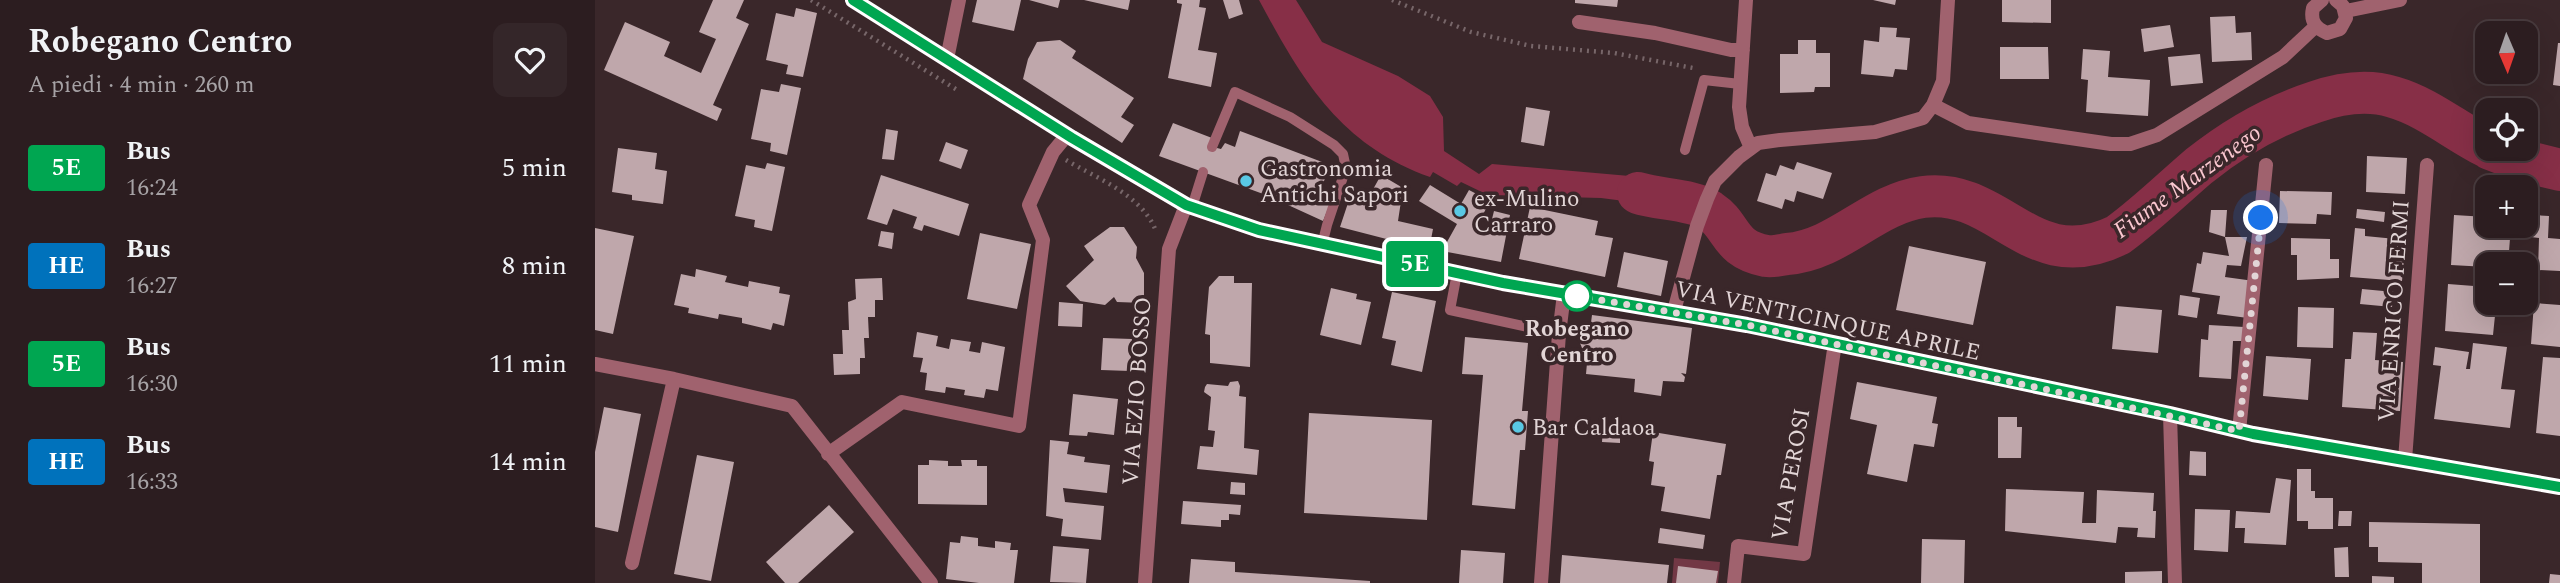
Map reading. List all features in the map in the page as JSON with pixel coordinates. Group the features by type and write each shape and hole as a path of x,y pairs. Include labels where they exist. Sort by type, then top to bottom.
{"main road":[{"name":"VIA VENTICINQUE APRILE","path":"853,0 1067,135 1189,206 1259,230 1564,295 1674,311 1835,343 2239,431 2560,487"}],"street":[{"path":"947,59 959,0"},
{"path":"1746,0 1739,84 1742,127 1751,148"},
{"path":"1674,311 1697,226 1715,181 1751,148 1780,140 1875,132 1923,118 1933,105 1943,81 1948,0"},
{"path":"2322,0 2313,8 2312,15 2316,26 2327,33 2340,29 2346,18 2341,5 2400,0"},
{"path":"1579,22 1743,50"},
{"path":"1933,105 1968,122 2111,144 2130,144 2157,135 2283,57 2316,26"},
{"path":"828,454 902,402 1019,426 1043,240 1029,205 1053,152 1067,135"},
{"path":"2239,431 2266,165"},
{"name":"VIA ENRICO FERMI","path":"2405,460 2427,165"},
{"name":"VIA EZIO BOSSO","path":"1145,583 1169,249 1189,206"},
{"path":"1541,583 1564,295"},
{"name":"VIA PEROSI","path":"1734,583 1738,546 1804,554 1835,343"},
{"path":"595,364 792,406 931,583"},
{"path":"632,563 674,379"},
{"path":"2170,414 2175,583"}],"lane":[{"path":"1685,150 1704,80 1739,84"},
{"path":"1212,147 1235,92 1290,117 1334,145 1343,154 1346,168 1322,245"},
{"path":"1189,206 1203,172"},
{"path":"1457,273 1450,310 1559,334"}],"path":[{"path":"811,0 962,93"},
{"path":"1392,0 1471,32 1531,46 1615,53 1701,70"},
{"path":"1053,152 1137,202 1151,217 1157,232"}],"shaded area":[{"path":"1259,0 1296,0 1322,42 1398,76 1430,96 1443,117 1444,151 1479,174 1492,164 1664,179 1694,186 1695,199 1688,219 1632,202 1601,198 1488,195 1461,182 1457,186 1433,172 1430,177 1399,163 1371,147 1327,106 1291,57"},
{"path":"1674,558 1720,562 1718,583 1672,583"}],"building":[{"path":"713,0 744,0 736,18 749,24 713,105 722,109 717,121 604,70 625,22 670,42 664,56 701,73 716,39 699,32"},
{"path":"977,0 1021,0 1014,31 972,22"},
{"path":"1029,0 1060,0 1058,8"},
{"path":"1084,0 1130,0 1128,10"},
{"path":"1177,0 1200,0 1199,7 1206,8 1198,50 1217,53 1211,87 1168,78 1182,4 1177,3"},
{"path":"1223,0 1239,0 1243,14 1229,19"},
{"path":"1575,0 1618,0 1617,7 1575,3"},
{"path":"1873,0 1896,0 1895,5"},
{"path":"2002,0 2051,0 2051,23 2002,22"},
{"path":"796,8 817,13 803,77 786,74 788,65 766,60 776,13 794,17"},
{"path":"2235,16 2236,33 2251,32 2252,60 2212,62 2210,17"},
{"path":"2170,25 2174,47 2144,52 2141,29"},
{"path":"1880,27 1897,28 1896,37 1910,38 1907,70 1895,69 1893,77 1861,74 1864,40 1879,42"},
{"path":"1060,40 1076,51 1072,58 1134,98 1121,117 1134,125 1122,143 1023,79 1028,59 1037,42"},
{"path":"1798,40 1816,40 1816,53 1830,53 1830,87 1815,87 1814,92 1780,93 1780,54 1798,54"},
{"path":"2560,43 2560,86 2553,85"},
{"path":"2000,47 2048,47 2049,79 2000,79"},
{"path":"2083,49 2110,51 2108,77 2150,80 2148,116 2086,112 2088,80 2081,79"},
{"path":"2200,54 2203,83 2171,86 2168,57"},
{"path":"781,84 801,88 787,155 770,151 771,143 751,139 761,89 779,92"},
{"path":"1526,107 1550,111 1544,146 1521,142"},
{"path":"1173,123 1212,138 1209,146 1221,149 1225,143 1235,147 1240,131 1330,165 1321,189 1334,194 1323,221 1266,195 1159,156"},
{"path":"886,129 898,131 894,160 882,159"},
{"path":"946,142 968,150 961,169 939,161"},
{"path":"618,148 657,153 655,169 667,171 663,204 632,200 632,195 612,192"},
{"path":"2367,156 2407,158 2405,194 2366,192"},
{"path":"1797,162 1832,173 1823,199 1797,191 1794,202 1785,199 1782,209 1757,201 1766,173 1776,176 1780,165 1794,170"},
{"path":"767,163 785,167 772,231 754,227 755,220 735,216 746,165 765,169"},
{"path":"881,175 969,204 959,236 924,225 922,231 913,228 917,217 893,209 887,225 867,219"},
{"path":"1381,175 1403,188 1398,221 1433,229 1429,250 1340,227 1353,188 1371,193"},
{"path":"1430,185 1461,204 1469,190 1490,201 1476,228 1489,231 1494,211 1510,215 1501,262 1442,251 1457,224 1419,201"},
{"path":"2280,191 2332,192 2331,215 2317,214 2316,224 2279,223"},
{"path":"1530,207 1598,221 1595,235 1613,238 1605,277 1519,259"},
{"path":"2357,209 2385,212 2384,222 2356,218"},
{"path":"2211,210 2227,210 2225,237 2209,232"},
{"path":"2454,215 2475,216 2475,238 2510,238 2509,252 2475,252 2475,266 2451,265"},
{"path":"2538,215 2549,216 2548,238 2560,239 2560,271 2538,270"},
{"path":"1110,227 1124,227 1137,247 1136,258 1144,273 1144,303 1117,302 1114,297 1105,305 1080,301 1066,286 1094,260 1084,246"},
{"path":"595,228 634,236 613,334 595,330"},
{"path":"2355,228 2365,229 2365,236 2406,240 2402,281 2350,277"},
{"path":"881,231 894,233 892,249 878,246"},
{"path":"980,233 1031,244 1017,309 967,299"},
{"path":"2225,237 2247,237 2241,266 2227,265 2225,277 2254,281 2248,318 2217,314 2220,296 2192,292 2197,263 2201,264 2203,252 2229,256"},
{"path":"2291,238 2330,239 2330,259 2339,259 2339,278 2297,280 2297,255 2291,255"},
{"path":"1909,246 1986,262 1973,325 1896,310"},
{"path":"1624,252 1668,261 1661,296 1617,287"},
{"path":"696,269 727,276 725,282 748,287 749,281 780,287 779,293 790,295 784,326 773,323 771,330 742,323 742,318 719,314 718,319 688,313 689,308 674,305 681,274 695,277"},
{"path":"1219,276 1234,276 1234,283 1252,283 1250,367 1210,363 1210,335 1205,334 1209,287"},
{"path":"882,278 883,300 875,300 875,317 868,317 869,338 864,338 865,358 860,358 860,374 834,375 833,354 843,354 842,330 849,330 848,302 856,299 855,279"},
{"path":"2448,284 2475,286 2475,315 2495,315 2493,335 2445,331"},
{"path":"1331,288 1357,294 1356,299 1371,302 1361,345 1320,335"},
{"path":"2362,289 2394,292 2392,307 2360,304"},
{"path":"1392,292 1436,301 1422,372 1391,365 1396,341 1382,338"},
{"path":"2180,295 2200,298 2197,318 2178,315"},
{"path":"1059,302 1083,304 1082,327 1058,326"},
{"path":"2538,303 2560,305 2560,347 2531,344 2533,315 2538,315"},
{"path":"2116,306 2162,310 2158,353 2112,349"},
{"path":"2298,307 2334,308 2333,348 2297,347"},
{"path":"1592,315 1692,328 1686,374 1681,373 1685,377 1684,382 1663,381 1661,396 1634,392 1635,379 1586,374 1588,352 1580,343 1581,337 1590,330"},
{"path":"2209,325 2244,327 2243,341 2233,341 2231,379 2199,377 2201,339 2208,340"},
{"path":"917,332 938,336 936,346 949,349 951,339 971,342 969,351 980,353 982,342 1005,347 998,391 986,389 984,398 964,395 965,390 946,387 945,393 925,390 927,373 920,372 923,358 913,357"},
{"path":"2353,332 2377,333 2375,360 2403,362 2400,411 2342,407 2345,359 2351,359"},
{"path":"1465,337 1528,343 1522,411 1528,411 1525,450 1520,450 1515,509 1472,505 1483,375 1462,374"},
{"path":"1103,338 1132,339 1130,371 1101,370"},
{"path":"2473,343 2507,347 2501,389 2515,390 2510,428 2434,419 2441,366 2433,365 2435,347 2469,352 2466,369 2470,369"},
{"path":"2266,356 2311,359 2308,400 2263,396"},
{"path":"2543,357 2560,358 2560,436 2536,433"},
{"path":"1238,381 1239,396 1246,397 1244,448 1259,450 1257,475 1197,469 1200,446 1213,447 1215,431 1208,430 1211,397 1204,392 1205,387 1207,384 1228,386 1230,382"},
{"path":"1857,382 1937,397 1932,423 1938,424 1934,447 1914,444 1907,482 1867,474 1877,425 1850,419"},
{"path":"1073,394 1118,399 1114,435 1088,432 1087,436 1069,435"},
{"path":"604,407 641,414 618,532 595,527 595,452"},
{"path":"1309,413 1432,420 1427,520 1304,513"},
{"path":"1998,417 2017,417 2017,427 2022,427 2021,458 1998,458"},
{"path":"1603,426 1620,427 1620,443 1602,442"},
{"path":"1653,432 1726,444 1721,475 1717,475 1710,519 1661,511 1665,487 1651,485 1654,462 1649,461"},
{"path":"1050,440 1069,442 1067,454 1085,457 1084,462 1110,465 1107,493 1063,488 1065,502 1104,506 1101,540 1061,536 1063,519 1046,516"},
{"path":"2190,451 2206,452 2206,476 2189,475"},
{"path":"697,455 734,462 711,581 674,574"},
{"path":"929,460 948,461 948,466 962,466 961,460 977,460 977,466 987,466 987,505 918,504 918,465 929,465"},
{"path":"2297,469 2311,469 2311,491 2315,491 2315,498 2333,498 2333,529 2308,529 2308,521 2297,521"},
{"path":"2276,478 2291,480 2286,545 2244,543 2245,528 2235,528 2236,511 2270,513"},
{"path":"1231,482 1245,483 1245,495 1230,494"},
{"path":"2006,489 2084,492 2082,523 2096,523 2097,490 2154,493 2155,538 2137,537 2138,528 2118,527 2116,543 2005,531"},
{"path":"1183,501 1241,505 1240,515 1229,514 1229,520 1221,520 1221,527 1181,524"},
{"path":"829,505 854,532 798,583 785,583 766,562"},
{"path":"2195,509 2230,510 2228,552 2194,550"},
{"path":"2339,511 2352,511 2351,526 2338,526"},
{"path":"2369,522 2480,524 2480,583 2422,583 2422,563 2378,562 2378,547 2369,547"},
{"path":"1660,528 1705,535 1703,549 1658,543"},
{"path":"961,536 978,538 978,546 995,548 995,541 1011,543 1010,550 1018,550 1014,583 946,579 950,542 960,543"},
{"path":"1922,539 1965,540 1964,583 1921,583"},
{"path":"1053,546 1089,549 1086,583 1050,582"},
{"path":"2348,547 2349,577 2335,577 2334,548"},
{"path":"1461,550 1505,553 1503,583 1459,583"},
{"path":"1562,555 1669,565 1667,583 1560,583"},
{"path":"1191,559 1235,562 1235,572 1370,583 1189,583"},
{"path":"1678,566 1718,571 1716,583 1676,583"},
{"path":"2162,571 2162,583 2125,583 2125,572"},
{"path":"2550,574 2560,575 2560,583 2549,583"},
{"path":"2372,576 2394,577 2394,583 2372,583"}],"waterway":[{"name":"Fiume Marzenego","path":"1638,193 1703,207 1717,217 1744,248 1766,256 1806,251 1888,208 1923,197 1950,198 1974,205 2038,239 2061,246 2088,245 2118,235 2199,166 2240,137 2284,114 2335,96 2364,93 2406,101 2475,141"},
{"name":"Fiume Marzenego","path":"2524,161 2560,170"}],"bus line":[{"name":"5E","path":"853,0 1072,138 1186,205 1259,230 1564,295 1747,325 2253,434 2560,487"}],"place":[{"name":"Gastronomia Antichi Sapori","path":"1246,181"},
{"name":"ex-Mulino Carraro","path":"1460,211"},
{"name":"Robegano Centro","path":"1577,296"},
{"name":"Bar Caldaoa","path":"1518,427"}],"route":[{"path":"1577,296 1747,325 2239,431 2261,218"}]}
